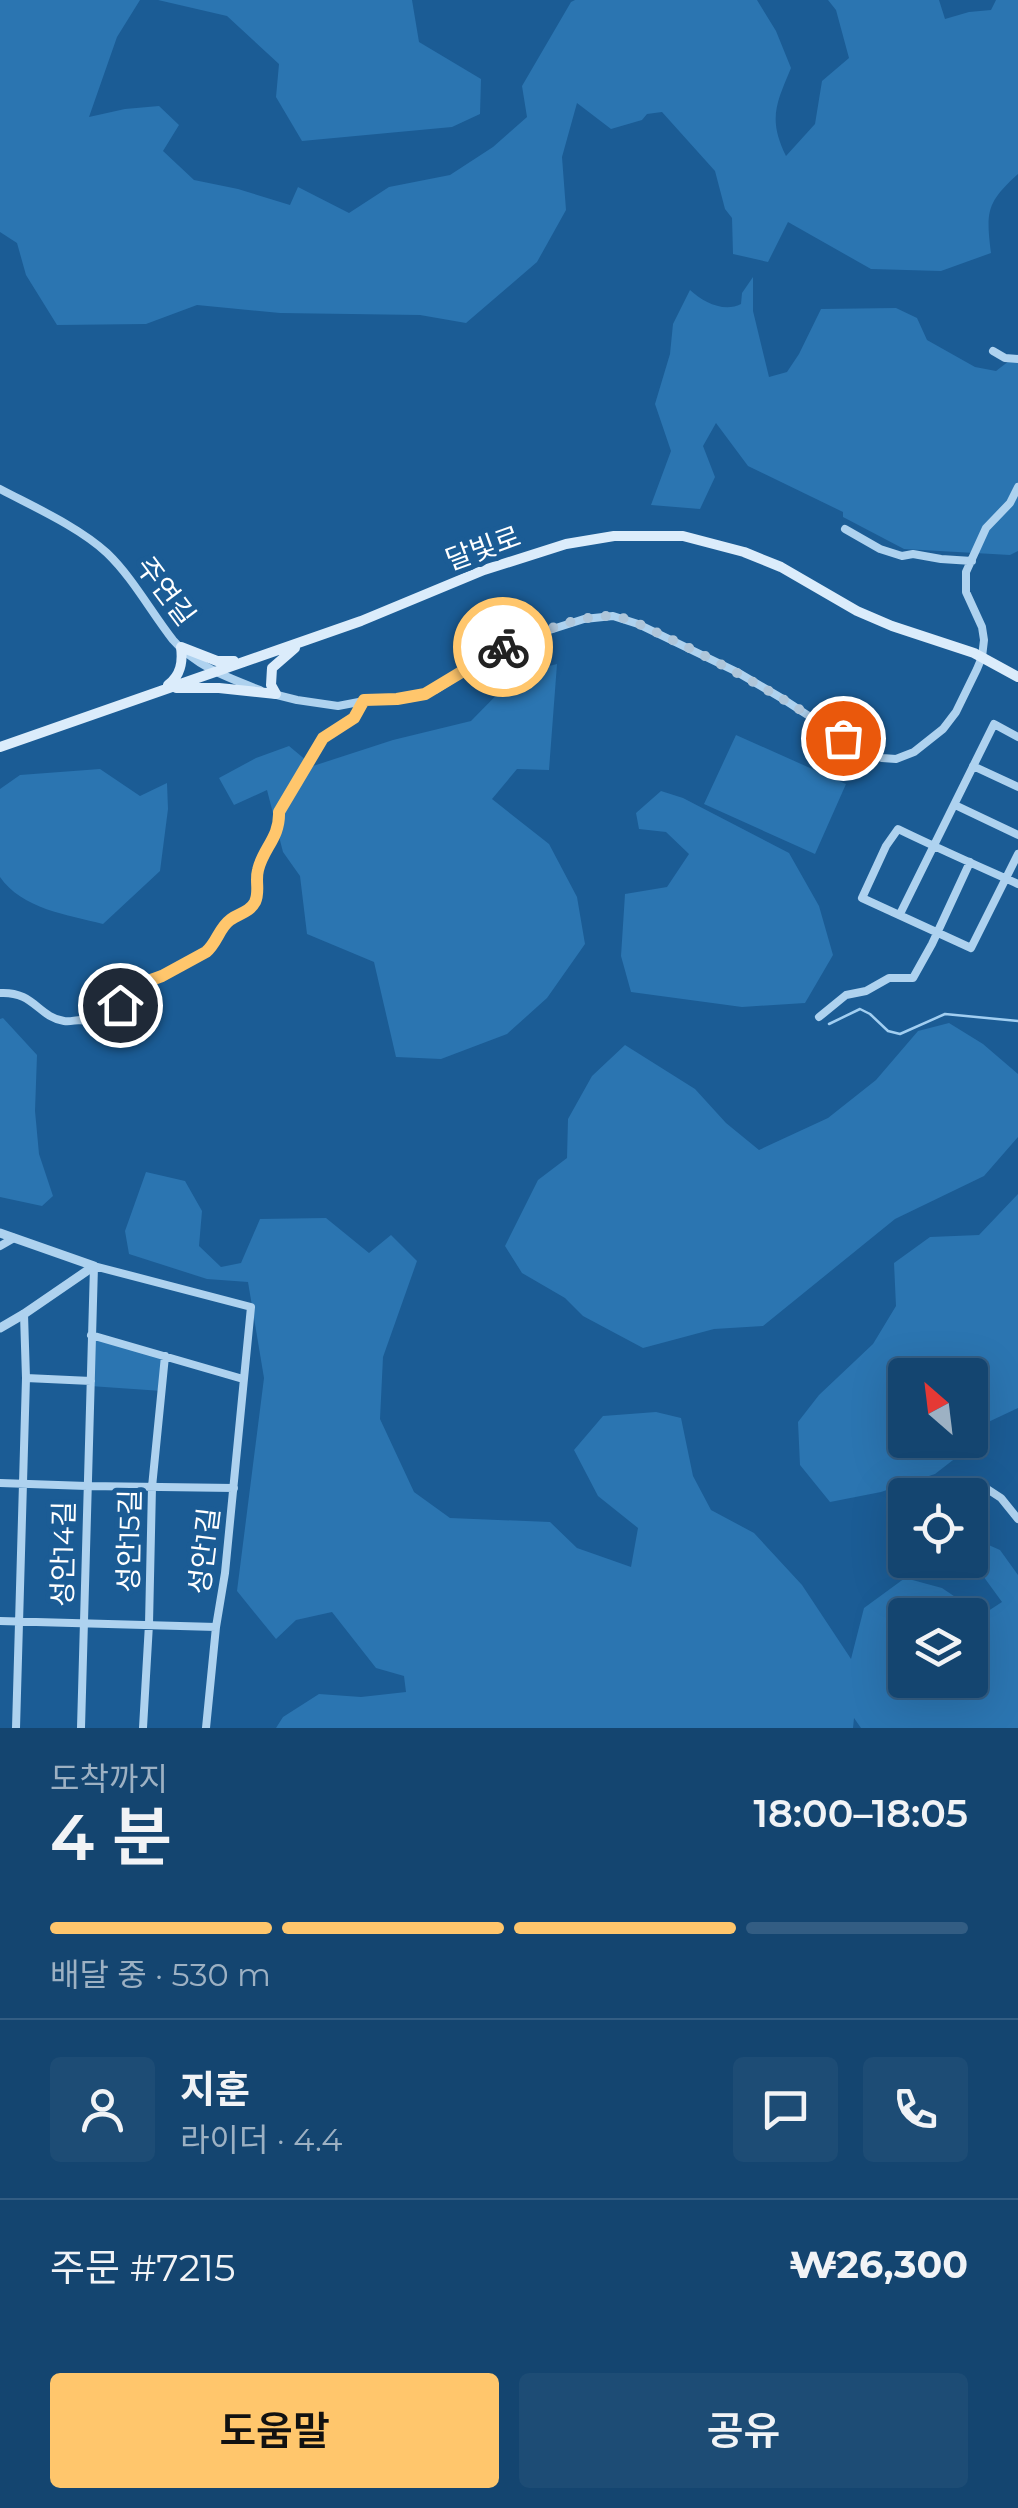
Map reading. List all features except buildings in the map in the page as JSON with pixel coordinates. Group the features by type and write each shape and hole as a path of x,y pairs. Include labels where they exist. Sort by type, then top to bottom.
{"main road":[{"name":"달빛로","path":"4,747 361,621 484,570 548,549 614,536 683,536 758,556 875,620 960,648 1018,677"},
{"path":"276,694 271,685 272,668 308,639"},
{"path":"164,689 175,680 183,661 181,647 216,661 244,660"},
{"path":"164,689 218,688 276,694"}],"street":[{"path":"993,352 1018,359"},
{"path":"0,993 28,998 62,1021 80,1020 112,1029 129,988 162,976 206,952 228,922 247,912 256,898 258,870 280,826 279,812 323,738 354,718 364,700 425,694 512,642 584,619 613,616 638,624 737,672 860,750 882,758 914,752 943,729 956,712 982,658 982,628 965,581 986,528 1010,503 1018,487"},
{"name":"주연길","path":"0,489 107,553 181,647 213,671 297,700 338,706 364,700"},
{"path":"845,529 880,549 902,556 972,560"},
{"path":"900,914 994,724 1018,736"},
{"path":"974,766 1018,787"},
{"path":"955,805 1018,835"},
{"path":"1018,854 1006,879 971,948 862,898 898,829 935,847 970,862 1006,879 1018,884"},
{"path":"819,1016 846,995 866,991 889,978 913,978 970,862"},
{"path":"0,1234 94,1266"},
{"path":"0,1246 14,1238"},
{"path":"0,1328 94,1266"},
{"name":"성안14길","path":"82,1728 94,1266"},
{"name":"성안1길","path":"94,1266 251,1307 226,1573 206,1728"},
{"path":"16,1728 24,1484 24,1314"},
{"path":"91,1335 243,1379"},
{"name":"성안15길","path":"143,1728 150,1624 152,1487 165,1356"},
{"path":"26,1378 90,1381"},
{"path":"0,1482 234,1488"},
{"path":"988,1490 1002,1498 1018,1519"},
{"path":"0,1621 216,1628"}],"shaded area":[{"path":"0,0 140,0 117,37 89,117 159,106 179,125 163,151 194,180 290,205 298,187 349,213 389,187 450,175 493,147 527,117 522,86 575,0 757,0 776,31 791,68 776,112 777,132 786,156 815,124 822,81 849,58 836,10 828,0 939,0 945,19 991,10 996,0 1018,0 1018,174 991,209 991,253 941,271 871,269 788,222 768,262 733,254 732,218 725,209 715,171 662,112 611,129 577,103 562,157 566,210 537,262 466,323 420,315 280,313 197,305 146,324 57,325 26,275 17,243 0,232"},
{"path":"158,0 412,0 419,42 481,79 480,114 452,127 302,141 276,97 279,64 227,16"},
{"path":"753,277 753,311 769,377 787,372 821,309 896,308 917,318 927,340 975,367 996,371 1018,354 1018,551 1010,555 904,549 843,517 843,512 748,466 716,423 703,446 715,477 700,509 651,505 671,451 655,404 670,354 673,324 690,290 714,305 734,306 741,304 742,293"},
{"path":"557,664 549,770 517,769 492,799 549,844 577,897 585,944 547,998 507,1034 441,1059 396,1057 374,962 307,934 300,876 283,852 267,790 234,805 219,778 289,746 313,766 393,740 471,721 517,674"},
{"path":"736,735 846,784 815,854 704,804"},
{"path":"100,769 140,796 167,783 168,809 160,871 103,924 33,904 0,877 0,789 20,775"},
{"path":"661,791 683,798 789,853 819,906 833,955 805,1003 742,1007 631,992 621,956 625,894 667,887 689,854 666,832 639,829 636,813"},
{"path":"3,1018 37,1055 35,1111 39,1154 53,1196 42,1206 0,1197"},
{"path":"949,1023 983,1044 1018,1074 1018,1137 984,1176 895,1219 763,1326 714,1329 643,1348 583,1316 565,1298 522,1273 505,1246 538,1180 567,1158 568,1119 592,1076 625,1045 695,1089 726,1123 759,1150 828,1118 876,1080 918,1031"},
{"path":"146,1172 185,1181 202,1211 199,1246 221,1267 241,1263 260,1219 326,1218 369,1253 391,1235 417,1261 383,1357 380,1419 414,1492 450,1518 550,1522 577,1548 631,1567 638,1528 598,1496 574,1450 603,1416 656,1412 681,1418 693,1476 711,1510 754,1533 802,1585 851,1659 864,1608 905,1578 942,1588 957,1598 888,1598 888,1698 988,1698 988,1611 1002,1602 985,1578 988,1578 988,1545 1000,1550 1018,1575 1018,1728 861,1728 854,1718 853,1728 276,1728 283,1717 319,1694 361,1697 406,1692 404,1676 376,1668 332,1612 296,1620 276,1639 237,1591 264,1378 248,1282 207,1279 129,1254 125,1231"},
{"path":"1018,1194 1018,1408 988,1422 988,1358 888,1358 888,1458 956,1458 935,1474 888,1478 888,1490 830,1502 800,1465 798,1422 819,1395 873,1344 896,1306 894,1263 930,1237 979,1235"},
{"path":"91,1335 165,1356 162,1391 90,1386"}],"waterway":[{"path":"829,1024 860,1009 888,1031 900,1034 945,1014 1018,1021"}],"way so far":[{"path":"503,647 584,619 613,616 737,672 843,738"}],"route":[{"path":"120,1005 129,988 162,976 206,952 228,922 247,912 256,898 258,870 280,826 279,812 323,738 347,725 364,700 425,694 503,647"}]}
